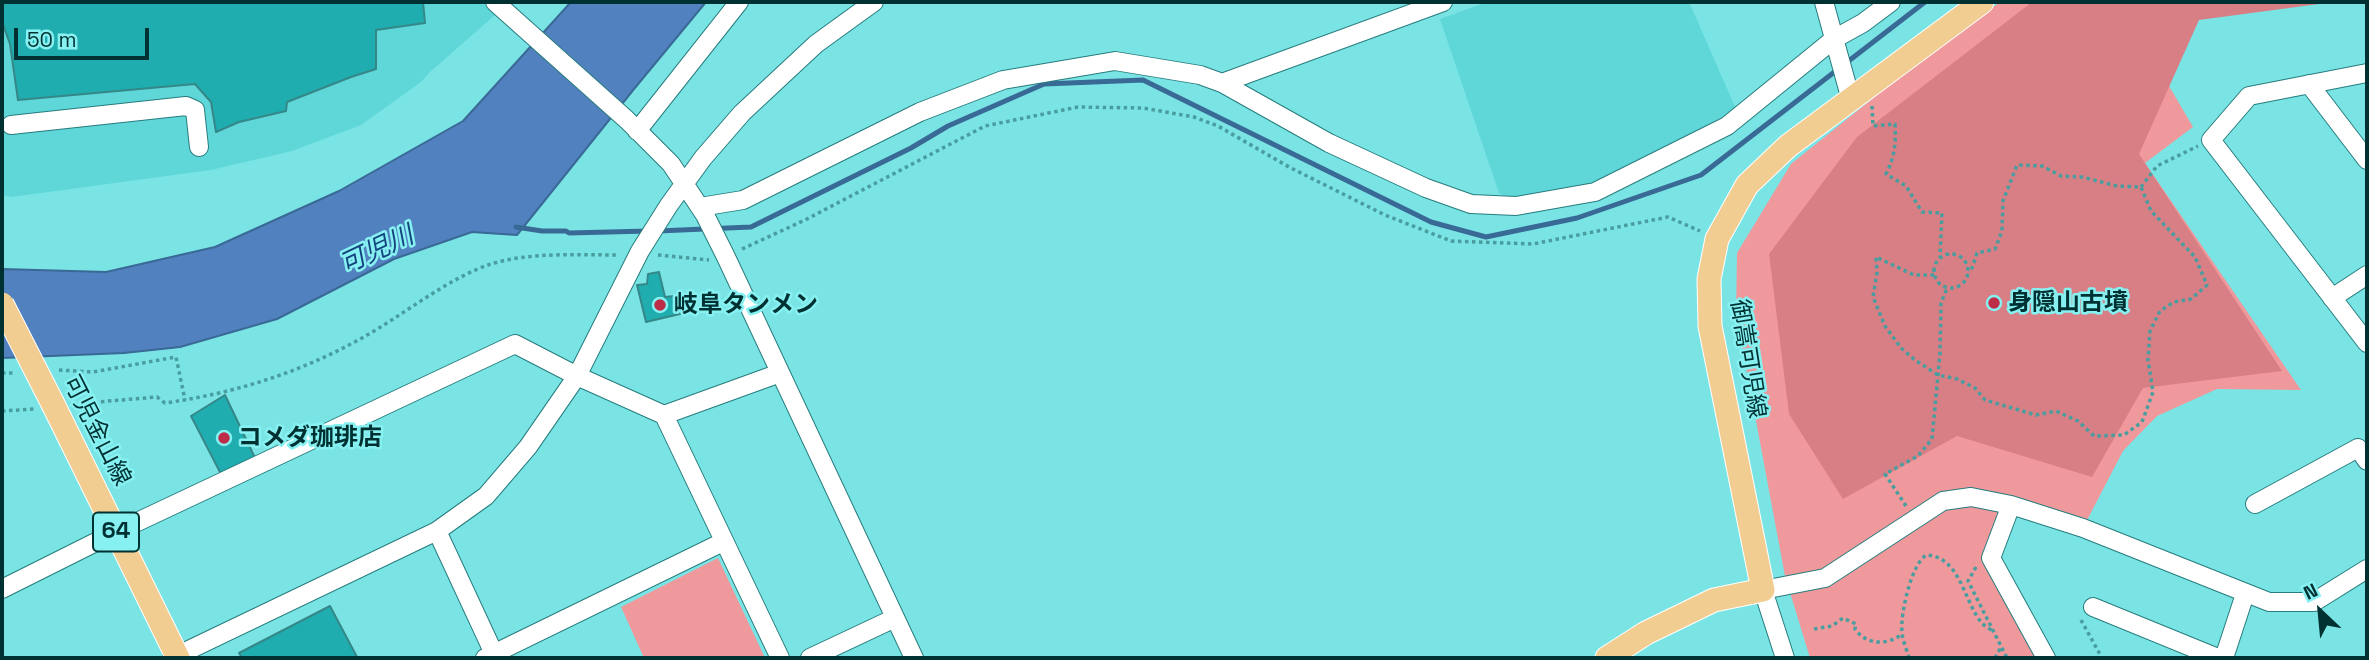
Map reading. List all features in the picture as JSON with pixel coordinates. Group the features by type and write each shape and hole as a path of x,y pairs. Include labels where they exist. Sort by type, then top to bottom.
{"main road":[{"name":"御嵩可児線","path":"1763,590 1710,326 1709,279 1717,239 1746,185 1787,146 1982,2"},
{"name":"可児金山線","path":"2,304 117,532 176,657"},
{"path":"1607,658 1646,633 1714,600 1763,590"}],"street":[{"path":"495,2 632,125 671,164 702,211 914,658"},
{"path":"632,125 739,2"},
{"path":"176,657 437,531 486,496 528,447 577,376 638,254 703,158 742,113 816,44 874,2"},
{"path":"1222,83 1443,2"},
{"path":"1824,2 1834,39 1859,94"},
{"path":"702,211 743,200 920,112 1003,80 1115,61 1200,75 1222,83 1329,143 1426,188 1471,204 1516,206 1595,192 1727,125 1834,39 1863,23 1891,2"},
{"path":"2367,73 2249,96 2211,140 2367,343"},
{"path":"2309,84 2367,160"},
{"path":"11,125 186,106 195,110 199,147"},
{"path":"2332,299 2367,275"},
{"path":"2,589 515,344 577,376 664,415 780,658"},
{"path":"664,415 779,373"},
{"path":"2255,504 2358,448 2367,461"},
{"path":"1785,658 1763,590 1825,578 1943,501 1971,497 2011,505 2083,528 2269,602 2314,602 2367,569"},
{"path":"2011,505 1991,558 2046,658"},
{"path":"437,531 492,657 723,542"},
{"path":"2224,658 2245,594"},
{"path":"2093,607 2218,658"},
{"path":"810,658 895,618"}],"path":[{"path":"1859,94 1872,97 1873,125 1895,124 1896,145 1886,174 1906,186 1923,212 1942,213 1940,257"},
{"path":"2,411 157,397 165,403 231,392 299,369 361,339 452,283 492,264 545,255 638,254 716,261 724,254 806,220 985,126 1077,107 1143,108 1194,117 1218,126 1289,167 1385,215 1451,241 1533,244 1668,217 1717,239"},
{"path":"2141,187 2157,166 2211,140"},
{"path":"1969,272 1963,259 1955,254 1944,254 1933,266 1939,283 1947,288 1958,288 1965,281 1978,253 1996,249 2002,231 2003,201 2017,165 2042,166 2061,176 2082,177 2117,186 2141,187"},
{"path":"1934,275 1914,275 1876,257 1877,272 1873,297 1885,326 1901,348 1915,360 1938,375 1957,379 1975,388 1985,400 2036,415 2056,411 2078,421 2094,436 2124,435 2142,422 2153,392 2148,360 2150,331 2160,312 2174,302 2191,299 2207,285 2195,257 2151,211 2141,187"},
{"path":"1908,508 1885,474 1918,456 1931,439 1938,375 1941,303 1947,288"},
{"path":"52,370 93,372 176,357 185,400"},
{"path":"2,373 25,372"},
{"path":"1909,658 1902,634 1902,613 1915,570 1922,557 1931,554 1943,560 1955,573 1981,622 1994,632"},
{"path":"1977,565 1968,581 2007,658"},
{"path":"2093,607 2077,613 2102,658"},
{"path":"1814,629 1832,626 1843,618 1856,624 1855,629 1861,638 1879,644 1896,639 1902,634"},
{"path":"1995,658 2001,646"}],"shaded area":[{"path":"2,2 496,2 503,8 421,82 361,125 292,151 211,170 11,197 2,195"},
{"path":"1487,2 1689,2 1736,109 1608,179 1545,197 1512,199 1499,193 1440,19"},
{"path":"2000,2 2120,2 2193,127 2145,163 2301,390 2217,389 2157,416 2123,451 2083,528 2011,505 1991,558 2046,658 1810,658 1785,576 1736,314 1737,253 1791,164 1897,79"},
{"path":"2032,2 2334,2 2199,20 2139,154 2282,371 2143,388 2092,477 1957,436 1843,499 1789,414 1769,254 1857,137"},
{"path":"718,558 765,658 644,658 621,607"}],"water":[{"name":"可児川","path":"571,2 706,2 517,235 472,232 394,259 277,319 180,347 124,353 2,358 2,269 106,272 215,247 339,191 463,121"}],"building":[{"path":"2,2 423,2 425,23 376,30 376,69 287,102 286,111 239,122 216,132 211,102 195,84 18,100 10,44 2,22"},
{"name":"岐阜タンメン","path":"659,272 665,297 675,296 680,314 646,322 637,285 647,284 648,274"},
{"name":"コメダ珈琲店","path":"225,395 256,460 222,476 191,416"},
{"path":"330,606 357,657 242,658 239,653"}],"waterway":[{"path":"658,231 751,227 911,148 948,126 1044,84 1143,80 1431,222 1486,237 1577,218 1701,175 1925,2"},
{"path":"516,227 569,233 649,231"}],"place":[{"name":"身隠山古墳","path":"1994,303"},
{"name":"岐阜タンメン","path":"660,305"},
{"name":"コメダ珈琲店","path":"224,438"}]}
